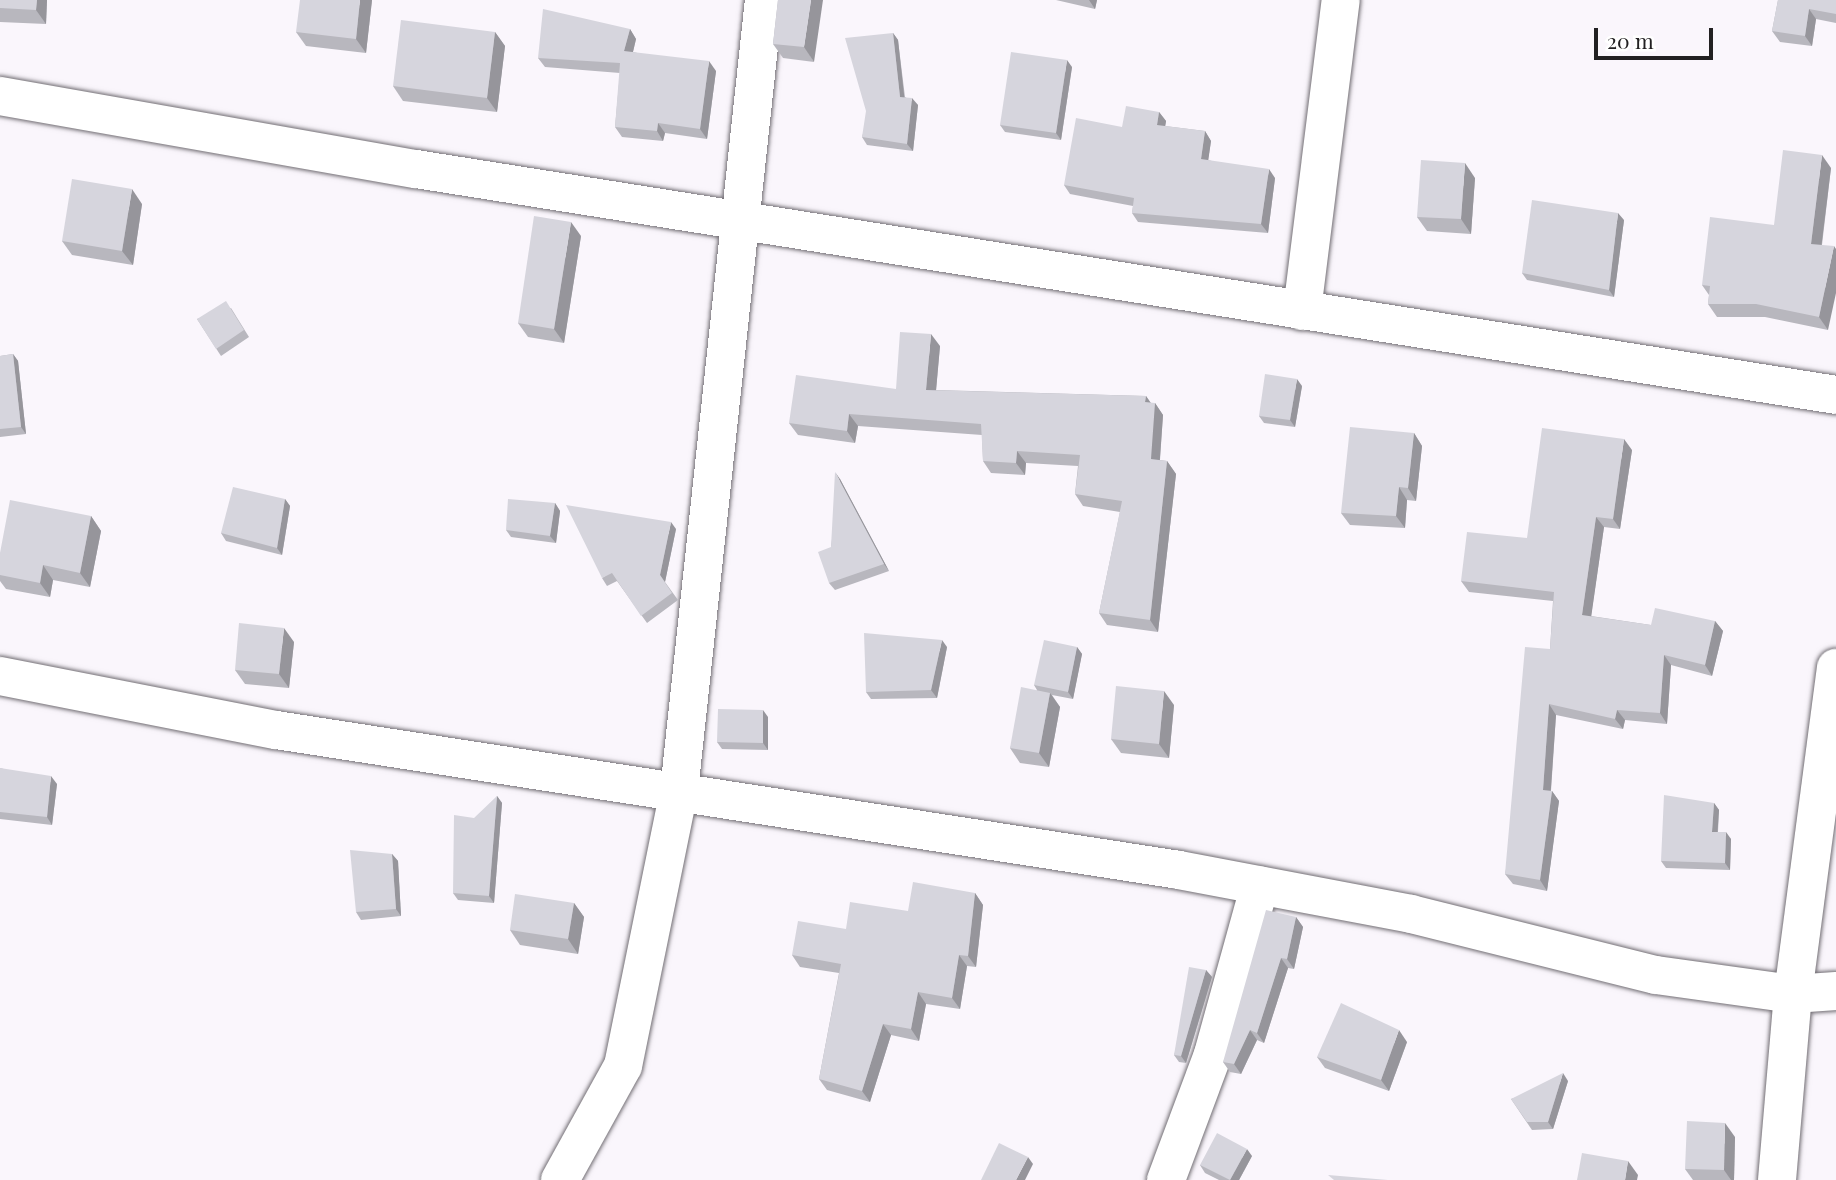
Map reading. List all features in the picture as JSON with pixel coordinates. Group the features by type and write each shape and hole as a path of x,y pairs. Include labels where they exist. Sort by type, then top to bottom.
{"street":[{"path":"560,1180 626,1055 679,791 737,219 764,0"},
{"path":"1302,311 1341,0"},
{"path":"0,96 1302,311 1836,394"},
{"path":"1777,1180 1793,994 1836,668"},
{"path":"0,677 276,730 679,791 1260,885 1411,914 1657,975 1793,994 1836,991"},
{"path":"1166,1180 1213,1054 1260,885"}],"building":[{"path":"0,0 37,0 36,10 0,8"},
{"path":"300,0 360,0 356,39 296,32"},
{"path":"778,0 811,0 804,47 773,44"},
{"path":"1778,0 1836,0 1836,14 1809,9 1805,36 1772,31"},
{"path":"543,9 630,29 624,51 709,61 700,129 658,123 657,131 615,127 620,63 538,58"},
{"path":"401,20 495,32 487,98 393,86"},
{"path":"893,33 900,97 912,98 907,144 862,137 866,111 845,38"},
{"path":"1011,52 1067,60 1056,133 1000,125"},
{"path":"1126,106 1159,112 1157,125 1205,131 1201,159 1269,169 1261,224 1132,213 1134,198 1064,185 1076,118 1122,127"},
{"path":"1783,150 1822,155 1811,244 1834,246 1819,317 1756,304 1708,304 1710,286 1702,285 1710,217 1774,225"},
{"path":"1421,160 1465,163 1461,219 1417,217"},
{"path":"72,179 132,189 122,251 62,241"},
{"path":"1532,200 1618,213 1609,290 1522,273"},
{"path":"534,216 571,222 554,329 518,323"},
{"path":"226,301 244,330 216,349 197,319"},
{"path":"900,332 931,334 926,390 1146,396 1145,402 1155,403 1151,459 1167,461 1150,620 1099,613 1122,501 1075,494 1080,455 1017,451 1016,463 983,461 981,424 849,414 847,431 789,423 796,375 896,389"},
{"path":"13,354 21,427 0,429 0,356"},
{"path":"1265,374 1297,379 1290,420 1259,416"},
{"path":"1350,427 1414,433 1408,488 1399,487 1396,516 1341,513"},
{"path":"1542,428 1624,439 1613,519 1596,517 1582,615 1651,625 1655,608 1715,621 1705,665 1664,655 1660,713 1617,710 1615,719 1549,704 1543,790 1552,791 1540,880 1505,874 1525,647 1550,649 1554,592 1461,581 1467,532 1527,538"},
{"path":"835,472 884,564 829,583 818,552 831,547"},
{"path":"233,487 285,499 277,548 221,533"},
{"path":"508,499 555,503 550,536 506,530"},
{"path":"10,500 91,516 80,573 43,565 40,583 0,575 0,553"},
{"path":"566,505 671,522 660,575 672,593 641,616 612,573 602,578"},
{"path":"239,623 284,628 279,674 235,670"},
{"path":"864,633 942,640 931,690 866,692"},
{"path":"1044,640 1077,647 1068,692 1034,685"},
{"path":"1116,686 1164,691 1159,744 1111,739"},
{"path":"1021,687 1050,693 1039,753 1010,748"},
{"path":"718,709 763,710 763,743 717,742"},
{"path":"0,768 51,776 47,817 0,812"},
{"path":"1664,795 1714,803 1712,832 1726,832 1725,863 1661,861"},
{"path":"497,796 489,896 453,893 454,815 474,818"},
{"path":"350,850 392,854 396,909 356,912"},
{"path":"913,882 975,893 968,956 959,955 952,998 918,992 911,1029 883,1024 862,1091 819,1079 841,964 792,955 798,921 846,929 850,902 908,911"},
{"path":"515,894 574,903 568,939 510,930"},
{"path":"1266,910 1296,917 1287,959 1281,958 1257,1033 1250,1030 1234,1064 1223,1062"},
{"path":"1189,967 1206,970 1181,1056 1174,1055"},
{"path":"1341,1003 1399,1030 1381,1080 1317,1057"},
{"path":"1563,1073 1548,1122 1527,1122 1511,1099"},
{"path":"1687,1121 1725,1123 1724,1170 1685,1169"},
{"path":"1217,1133 1247,1149 1230,1180 1200,1165"},
{"path":"999,1143 1028,1157 1016,1180 981,1180"},
{"path":"1582,1153 1628,1161 1625,1180 1577,1180"},
{"path":"1328,1175 1388,1180 1334,1180"}]}
